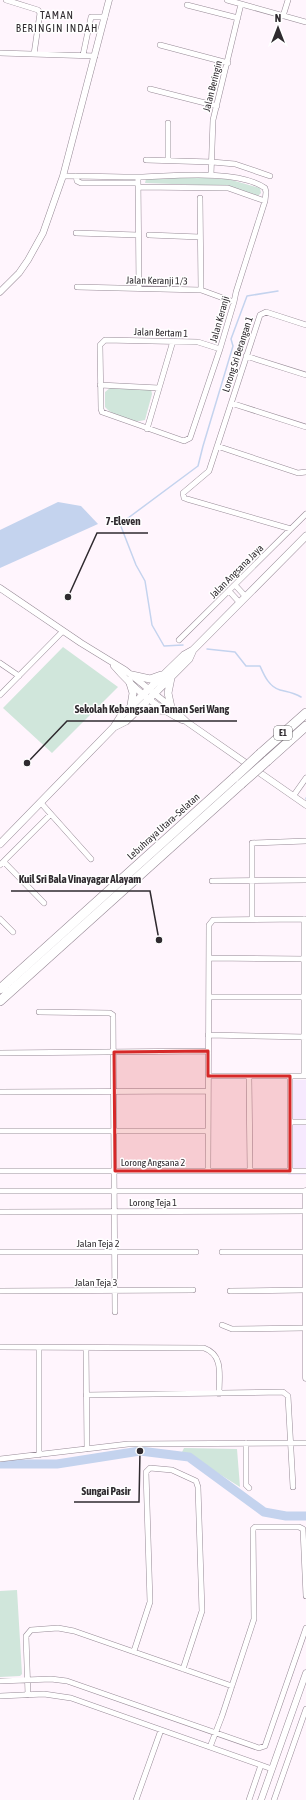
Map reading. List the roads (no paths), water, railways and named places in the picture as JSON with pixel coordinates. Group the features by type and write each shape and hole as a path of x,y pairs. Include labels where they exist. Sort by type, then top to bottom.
{"highway":[{"name":"Lebuhraya Utara–Selatan","path":"0,989 306,713"},
{"name":"Lebuhraya Utara–Selatan","path":"0,1001 306,726"}],"main road":[{"path":"0,844 114,727 121,716 134,708 168,675 189,659 193,650 306,536"},
{"path":"134,708 130,678 150,679 168,675"},
{"path":"134,708 168,709 168,675"}],"street":[{"path":"6,0 38,10 40,13 34,54"},
{"path":"0,292 19,273 36,247 43,233 63,176 109,0"},
{"path":"227,0 306,22"},
{"path":"283,16 288,0"},
{"name":"Jalan Beringin","path":"211,175 212,128 241,4"},
{"path":"187,5 238,18"},
{"path":"83,55 92,17 105,17"},
{"path":"160,45 228,63"},
{"path":"0,52 95,56"},
{"path":"150,89 217,106"},
{"path":"168,123 168,160"},
{"path":"146,160 235,164 270,176"},
{"path":"63,176 138,177 211,175"},
{"name":"Jalan Keranji","path":"147,429 184,441 190,438 220,349 236,292 265,201 266,190 263,187 238,178 211,175"},
{"path":"76,176 77,181 81,183 228,188 265,201"},
{"path":"138,177 139,288"},
{"path":"200,198 201,290"},
{"path":"76,234 138,235"},
{"path":"149,235 200,237"},
{"name":"Jalan Keranji 1/3","path":"77,288 201,290 234,302"},
{"name":"Lorong Sri Berangan 1","path":"291,529 187,499 183,496 184,492 208,474 246,356 262,312 306,325"},
{"name":"Jalan Bertam 1","path":"100,385 100,346 105,340 173,340 198,342 220,349"},
{"path":"159,388 100,385 102,412 147,429 159,388 173,340"},
{"path":"246,356 306,375"},
{"path":"231,403 306,427"},
{"path":"217,446 298,473 306,472"},
{"name":"Jalan Angsana Jaya","path":"179,640 306,514"},
{"path":"235,585 246,597"},
{"path":"0,588 112,663 168,709 294,795 306,805"},
{"path":"229,591 240,603"},
{"path":"0,696 63,631"},
{"path":"0,663 20,676"},
{"path":"294,795 306,778"},
{"path":"41,803 91,859"},
{"path":"44,903 2,864 51,814"},
{"path":"252,919 252,843 306,841"},
{"path":"212,881 306,880"},
{"path":"0,919 13,932"},
{"path":"208,1076 305,1076 305,919 210,921 208,1035 208,1052 208,1076 208,1171"},
{"path":"209,958 305,959"},
{"path":"209,997 305,997"},
{"path":"39,1012 110,1013 114,1018 116,1191 115,1312"},
{"path":"208,1035 305,1037"},
{"path":"0,1053 208,1052"},
{"path":"249,1076 250,1171"},
{"path":"290,1076 290,1171"},
{"path":"0,1092 208,1091"},
{"path":"290,1122 306,1122"},
{"path":"0,1131 208,1131"},
{"name":"Lorong Angsana 2","path":"0,1171 306,1171"},
{"path":"0,1191 306,1191 306,1378"},
{"name":"Lorong Teja 1","path":"0,1212 306,1211"},
{"name":"Jalan Teja 2","path":"0,1252 196,1252"},
{"path":"222,1252 306,1252"},
{"name":"Jalan Teja 3","path":"0,1291 193,1290"},
{"path":"230,1291 306,1290"},
{"path":"222,1325 232,1329 306,1328"},
{"path":"0,1347 204,1348 215,1354 218,1360 219,1394"},
{"path":"39,1347 39,1455"},
{"path":"86,1348 87,1449"},
{"path":"86,1395 286,1393 291,1442 293,1487"},
{"path":"246,1443 246,1485 249,1488"},
{"path":"0,1459 128,1444 306,1443"},
{"path":"134,1651 150,1602 146,1472 150,1468 168,1469 196,1481 198,1487 202,1611 183,1669"},
{"path":"210,1747 254,1619 253,1529 256,1527 299,1527 303,1529 306,1596"},
{"path":"0,1681 51,1679 67,1681 259,1748 265,1746 306,1628"},
{"path":"28,1694 26,1636 31,1630 66,1629 134,1651 232,1686"},
{"path":"261,1800 306,1673"},
{"path":"0,1696 28,1694 58,1695 71,1698 272,1769"},
{"path":"274,1800 306,1709"},
{"path":"136,1800 161,1730"},
{"path":"249,1800 261,1765"}],"water":[{"path":"58,502 81,506 98,524 0,568 0,530"}],"waterway":[{"path":"183,645 164,646 152,625 145,581 136,565 120,524 198,466 233,346 231,339 247,296 278,291"},
{"path":"207,649 235,652 246,666 260,666 267,680 273,686 301,697"},
{"path":"0,1464 57,1464 140,1451 189,1457 264,1512 286,1516 306,1516"}],"place":[{"name":"7-Eleven","path":"68,597"},
{"name":"Sekolah Kebangsaan Taman Seri Wang","path":"27,763"},
{"name":"Kuil Sri Bala Vinayagar Alayam","path":"159,940"},
{"name":"Sungai Pasir","path":"140,1451"}],"district":[{"name":"TAMAN BERINGIN INDAH","path":"57,21"}]}
